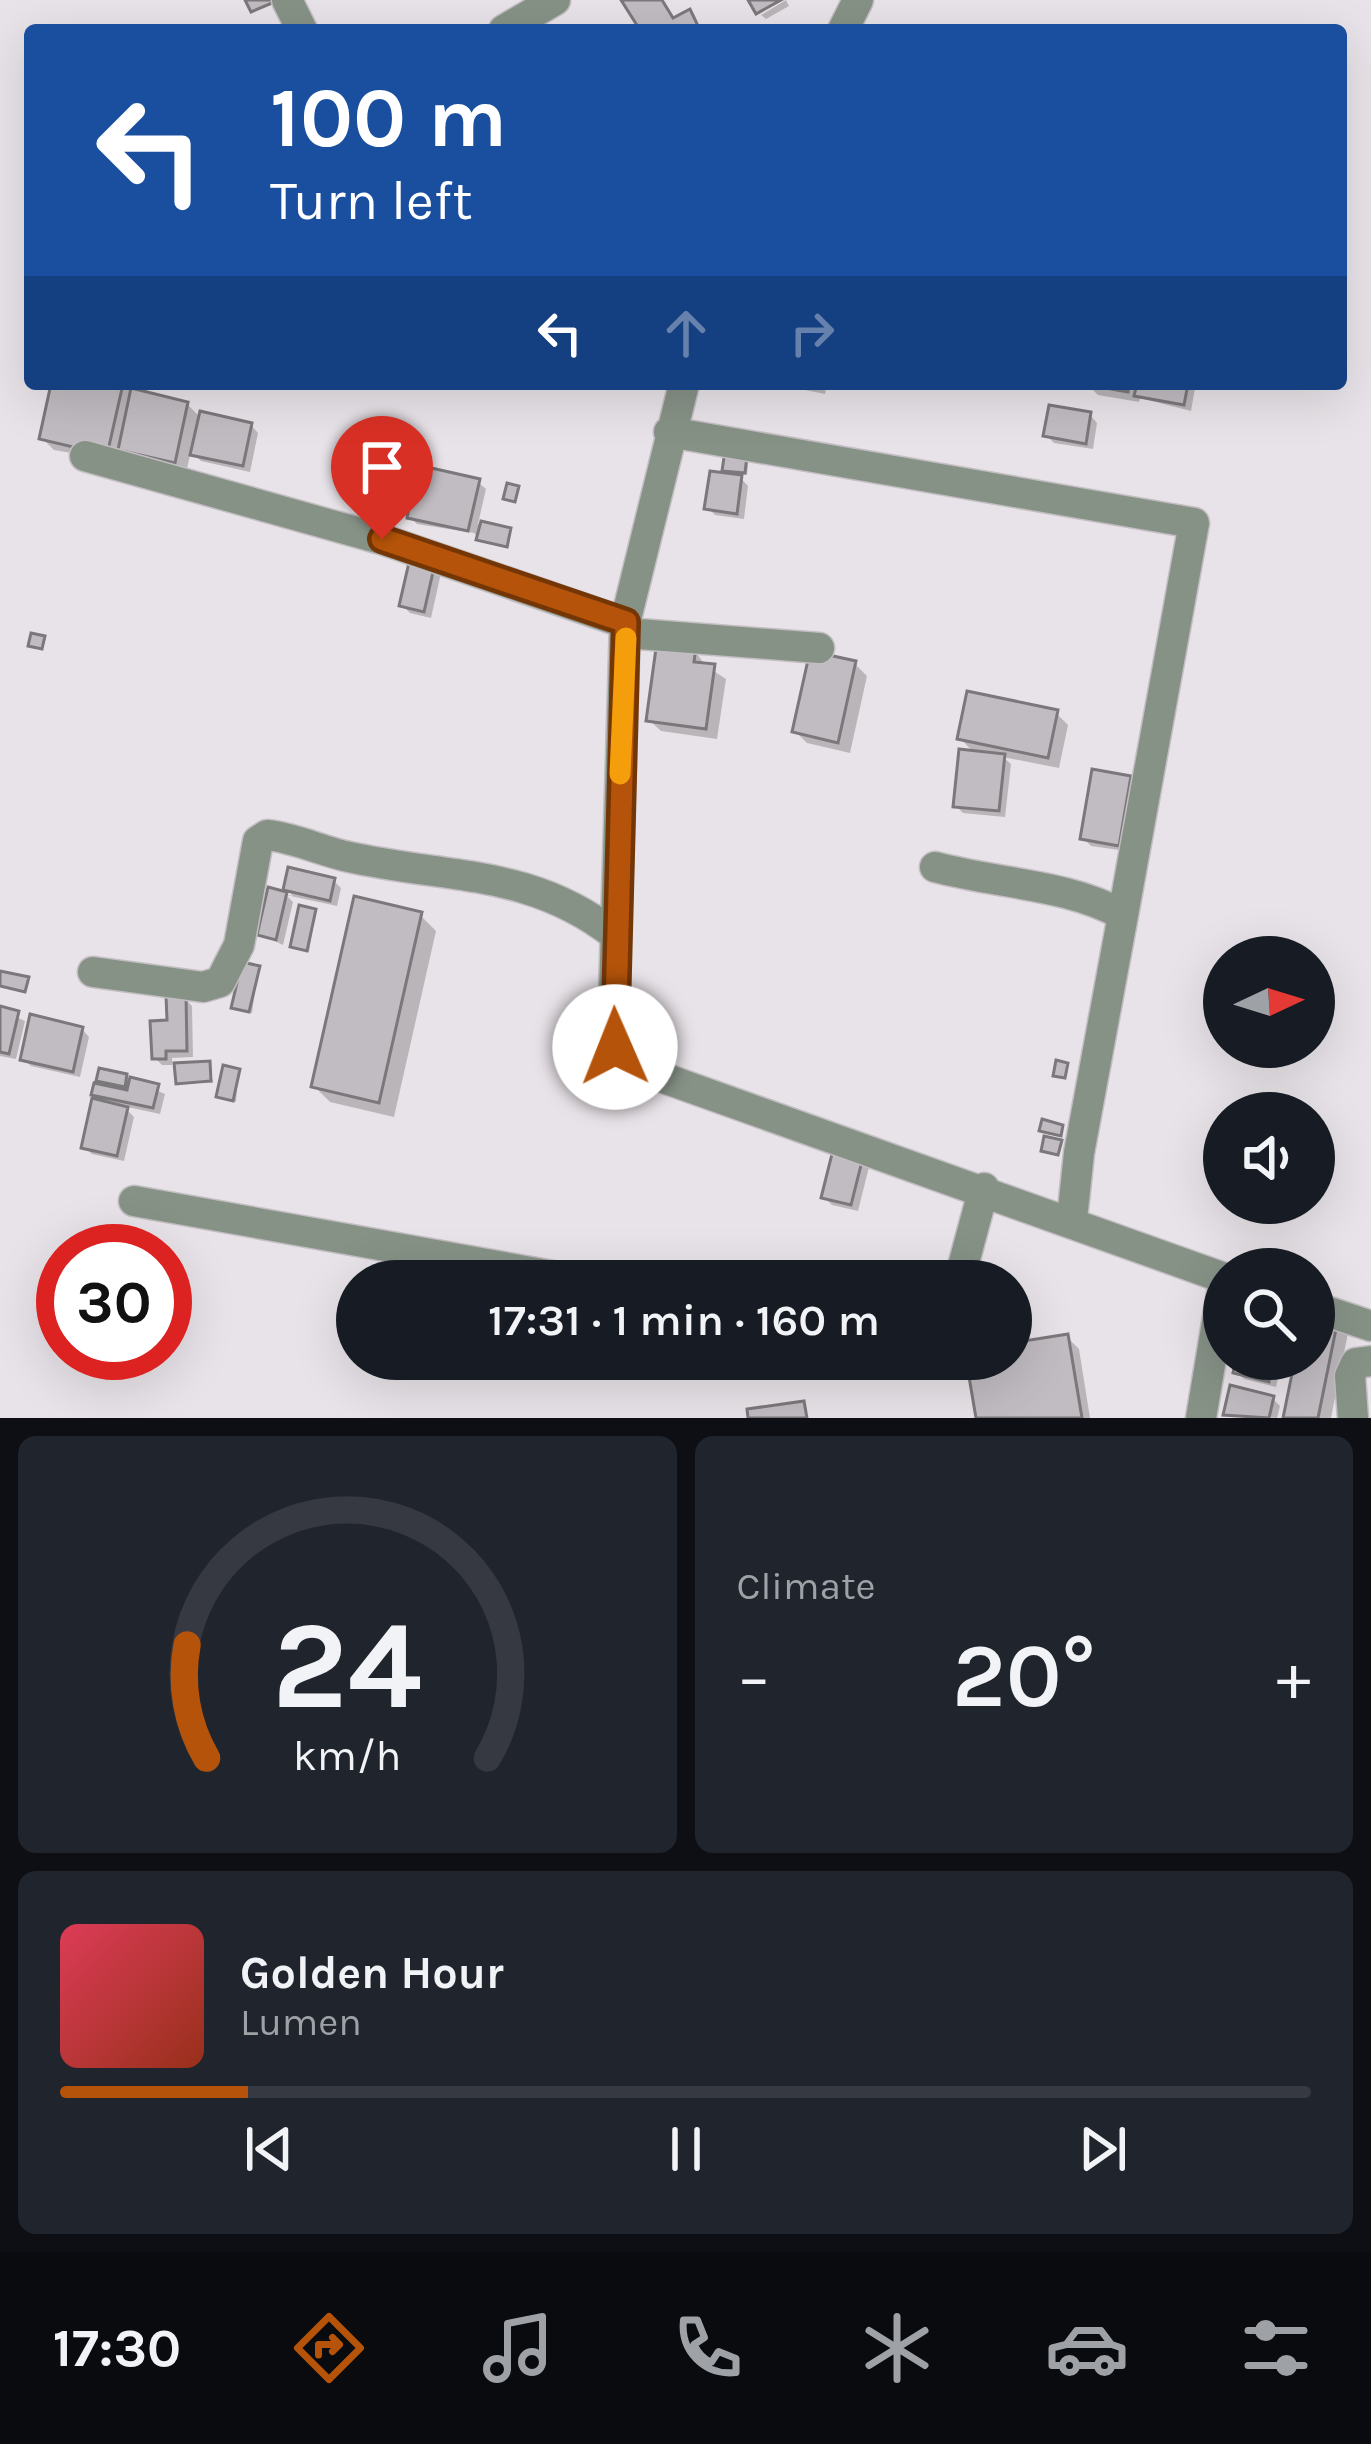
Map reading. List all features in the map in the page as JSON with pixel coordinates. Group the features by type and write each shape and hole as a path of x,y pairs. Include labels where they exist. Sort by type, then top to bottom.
{"street":[{"path":"514,24 555,0"},
{"path":"682,390 626,628 615,1047 630,1066 1072,1219 1203,1272"},
{"path":"669,431 1194,524 1079,1153 1072,1219"},
{"path":"85,456 382,539 626,628 818,648"},
{"path":"93,972 203,987 220,982 239,945 258,842 267,835 347,857 527,887 575,903 615,935"},
{"path":"935,867 1002,885 1086,894 1123,915"},
{"path":"965,1260 984,1189"},
{"path":"134,1201 464,1260"},
{"path":"1335,1314 1371,1326"},
{"path":"1353,1418 1350,1376 1356,1363 1371,1361"},
{"path":"1201,1418 1207,1380"}],"building":[{"path":"245,0 279,0 251,12"},
{"path":"621,0 662,0 673,18 690,9 697,24 636,24"},
{"path":"748,0 781,0 756,14"},
{"path":"50,390 122,390 107,455 39,439"},
{"path":"131,390 188,402 175,463 118,450"},
{"path":"1136,390 1187,390 1184,405 1134,396"},
{"path":"1049,405 1091,412 1086,444 1043,436"},
{"path":"200,411 252,423 243,466 190,455"},
{"path":"726,444 748,447 745,473 722,471"},
{"path":"418,465 480,479 468,531 407,518"},
{"path":"710,471 742,475 737,514 704,509"},
{"path":"507,483 519,486 515,502 503,499"},
{"path":"481,521 511,528 507,547 476,540"},
{"path":"410,558 435,563 424,612 399,606"},
{"path":"31,633 45,636 42,649 28,646"},
{"path":"657,641 696,647 694,662 715,664 706,729 646,721"},
{"path":"810,651 856,661 838,743 792,732"},
{"path":"967,691 1058,710 1048,758 957,739"},
{"path":"959,749 1005,754 999,811 953,807"},
{"path":"1092,769 1131,776 1119,846 1080,839"},
{"path":"288,867 335,878 330,901 283,890"},
{"path":"268,887 287,892 276,940 257,935"},
{"path":"354,896 422,912 379,1103 311,1087"},
{"path":"299,905 316,909 307,951 290,947"},
{"path":"242,962 260,966 249,1012 231,1008"},
{"path":"0,971 29,977 25,992 0,986"},
{"path":"186,995 187,1051 166,1051 166,1059 152,1059 150,1021 167,1020 166,996"},
{"path":"0,1006 19,1011 9,1054 0,1052"},
{"path":"30,1014 83,1027 73,1072 20,1060"},
{"path":"1056,1060 1068,1063 1065,1078 1053,1076"},
{"path":"210,1061 211,1081 176,1084 174,1063"},
{"path":"223,1065 240,1069 233,1101 216,1097"},
{"path":"99,1068 127,1074 125,1087 96,1081"},
{"path":"130,1077 159,1084 153,1108 91,1095 94,1083 127,1090"},
{"path":"92,1098 128,1107 117,1156 81,1148"},
{"path":"1042,1119 1063,1125 1061,1136 1039,1131"},
{"path":"1044,1136 1062,1140 1058,1155 1041,1151"},
{"path":"835,1142 865,1149 851,1205 821,1198"},
{"path":"1068,1334 1082,1418 976,1418 970,1380 1032,1380 1032,1340"},
{"path":"1291,1380 1326,1380 1318,1418 1283,1418"},
{"path":"1230,1385 1274,1396 1269,1418 1223,1415"},
{"path":"804,1401 807,1418 748,1418 747,1409"}],"slow traffic":[{"path":"620,774 626,638"}],"route":[{"path":"382,539 626,622 615,1047"}]}
